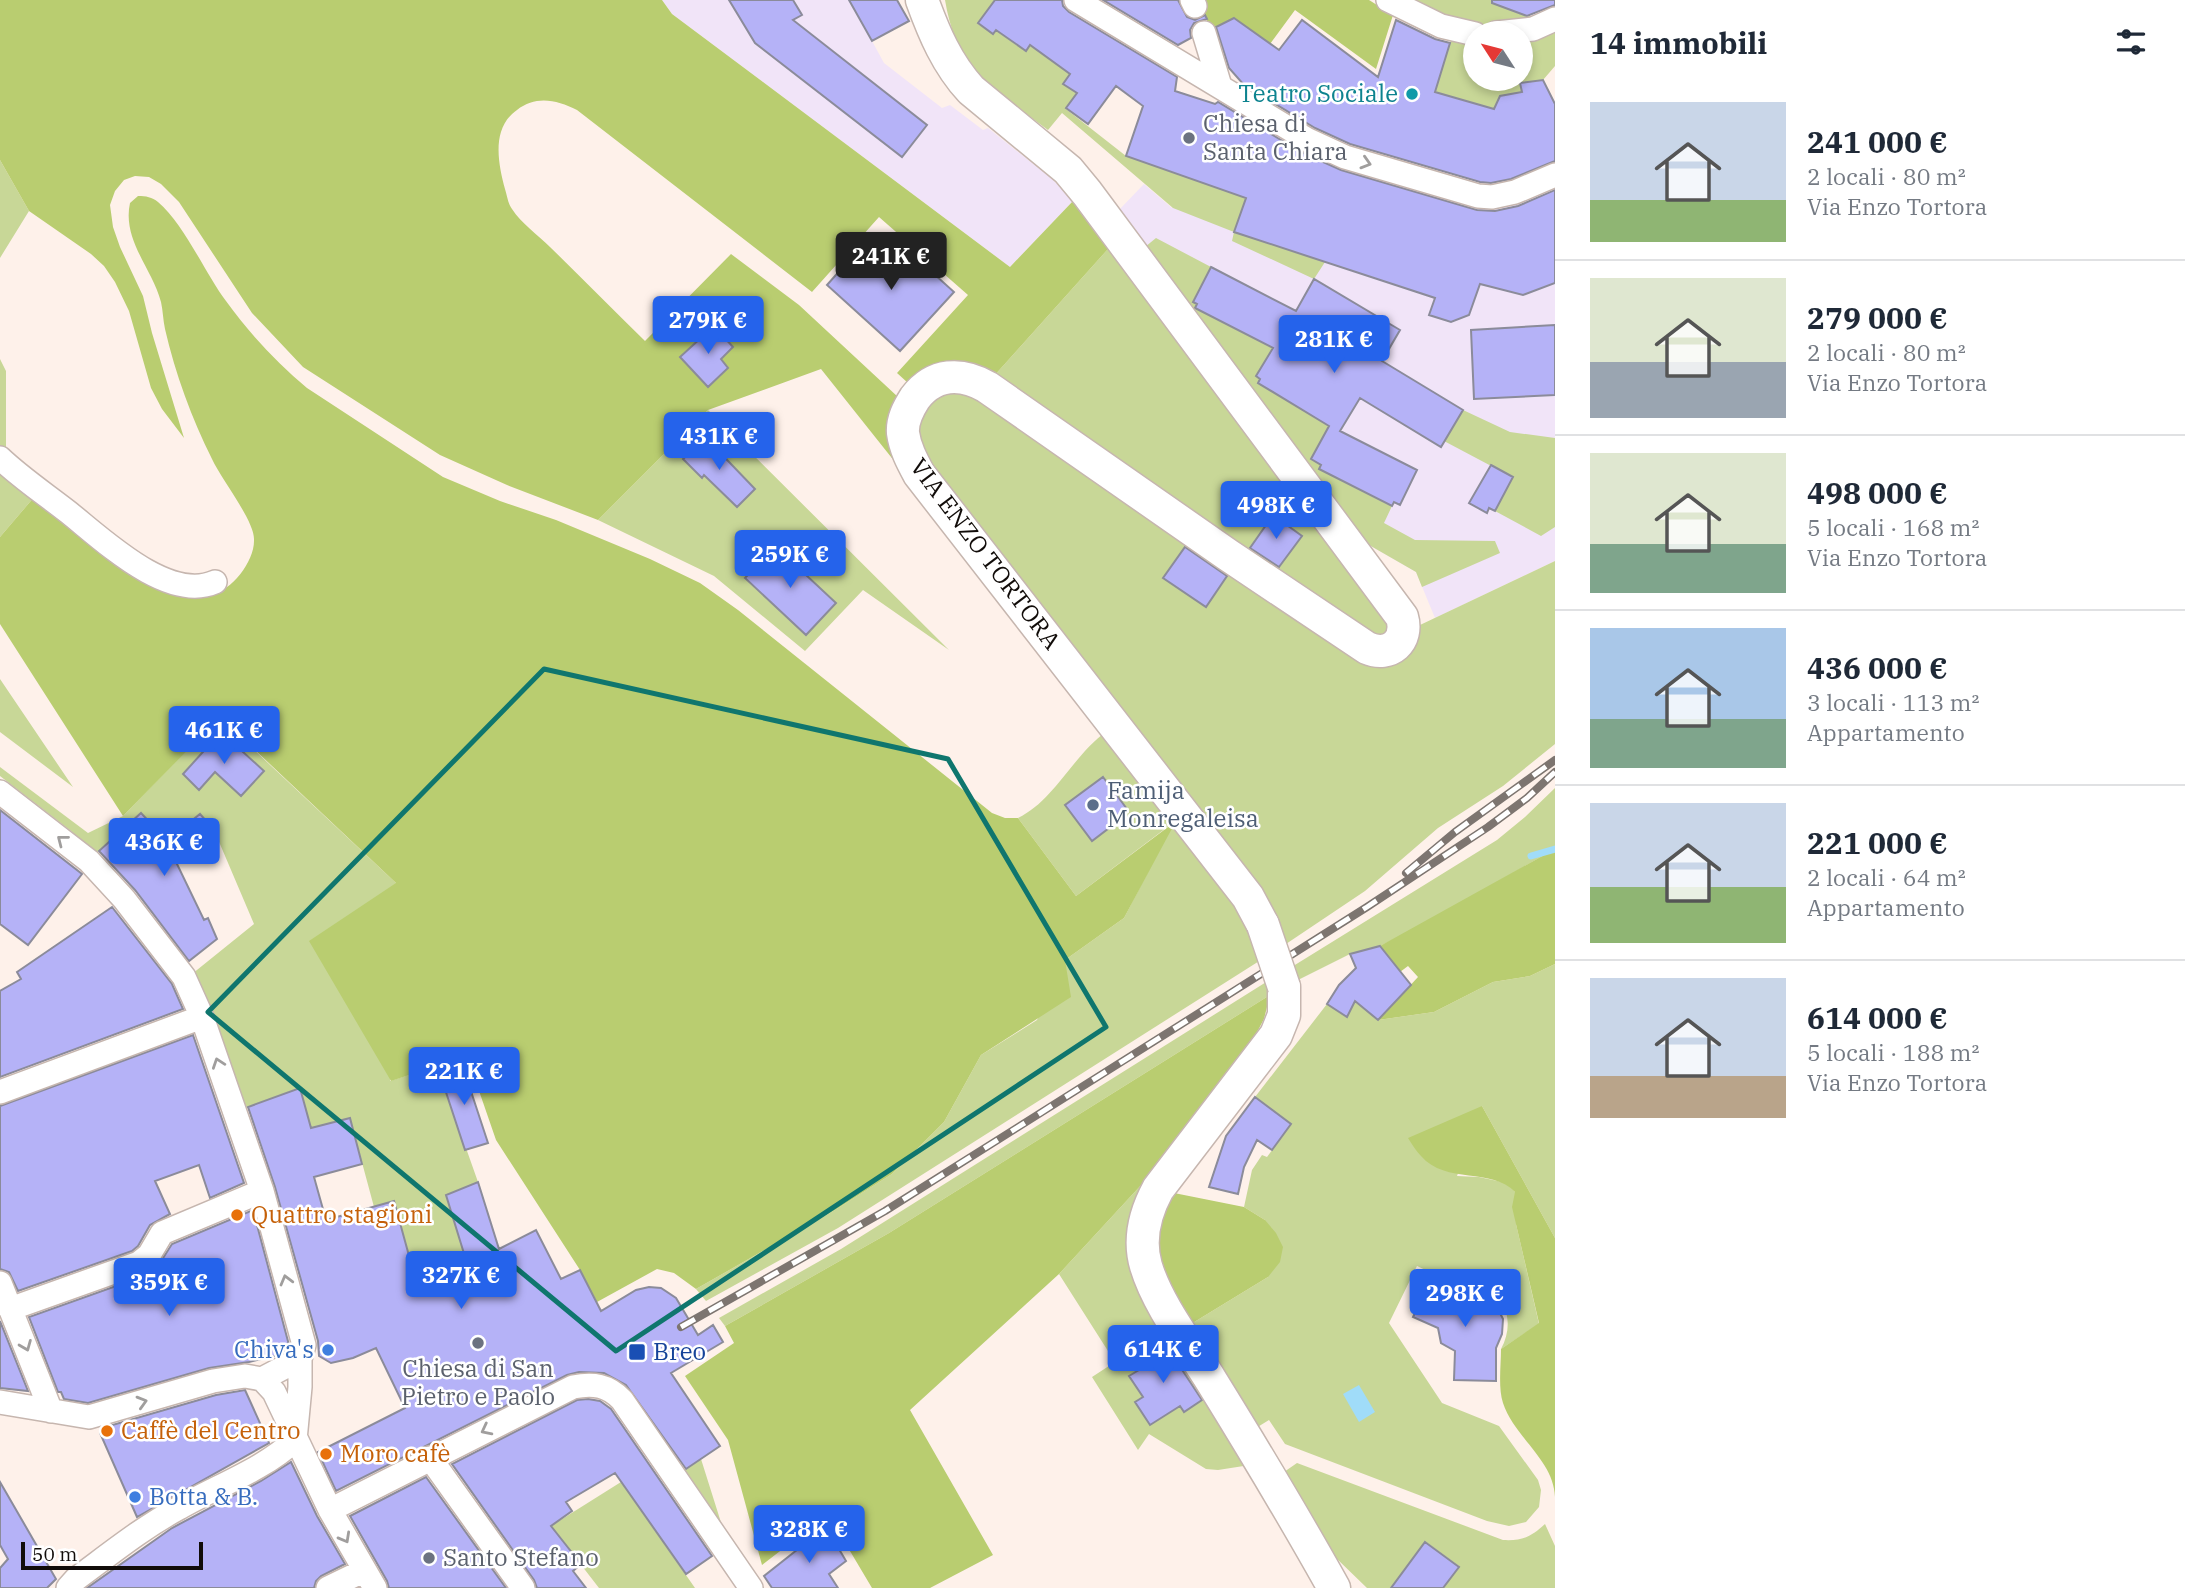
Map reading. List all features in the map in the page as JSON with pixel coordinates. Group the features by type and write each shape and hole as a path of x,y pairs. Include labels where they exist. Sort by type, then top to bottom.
{"street":[{"path":"1076,0 1326,149 1346,157 1460,192 1485,197 1503,196 1555,174"},
{"path":"1388,0 1441,26 1463,31"},
{"name":"VIA ENZO TORTORA","path":"924,6 957,75 971,90 1068,170 1087,193 1403,619 1403,635 1391,649 1382,652 1367,648 978,382 953,377 933,382 918,395 906,413 904,439 919,474 1248,897 1263,925 1284,987 1285,1008 1276,1035 1158,1189 1147,1209 1143,1247 1149,1273 1164,1304 1268,1471 1334,1588"},
{"path":"1533,29 1555,19"},
{"path":"1204,33 1220,86"},
{"path":"0,458 113,549 140,566 184,586 215,582"},
{"path":"0,792 85,858 113,887 180,972 202,1017 262,1191 302,1352 300,1387 283,1453 140,1530 79,1585"},
{"path":"0,1092 202,1017"},
{"path":"10,1309 139,1263 149,1255 162,1233 262,1191"},
{"path":"0,1283 51,1410"},
{"path":"0,1402 94,1416 213,1381 254,1378 302,1352"},
{"path":"254,1378 274,1392 283,1453 330,1510 369,1579 328,1588"},
{"path":"330,1510 573,1387 598,1385 616,1394 751,1588"},
{"path":"430,1458 523,1588"}],"highlighted area":[{"path":"544,669 948,759 1106,1027 616,1351 208,1012"}],"shaded area":[{"path":"662,0 897,0 909,21 872,41 884,63 942,108 950,105 983,130 988,128 1052,179 1073,201 1010,267 672,14"},
{"path":"1222,100 1454,201 1500,209 1555,185 1555,561 1435,618 1416,572 1369,545 1118,211 1144,184 1172,208 1213,104"}],"green space":[{"path":"0,0 662,0 672,14 1010,267 1073,201 1108,249 994,376 970,365 950,362 929,367 908,383 897,373 968,295 879,217 812,292 577,110 547,101 524,105 509,117 500,136 500,168 511,207 525,224 645,341 731,254 799,305 898,397 889,437 895,462 821,369 708,410 598,520 507,485 440,455 303,367 252,313 179,202 161,184 149,177 135,176 124,180 115,191 110,205 113,227 143,296 184,438 162,409 151,388 129,311 115,282 91,254 29,211 0,160"},
{"path":"945,0 995,0 978,24 993,34 996,30 1025,51 1030,45 1070,74 1064,84 1077,93 1066,109 1126,156 1246,198 1235,232 1325,262 1314,279 1232,241 1234,232 1173,208 1062,113 1048,130 1011,103 981,77 969,62 951,25"},
{"path":"1200,0 1369,0 1393,15 1376,69 1295,10 1270,44 1234,18 1210,30"},
{"path":"1408,0 1526,0 1523,6 1529,16 1539,20 1463,23"},
{"path":"1555,26 1555,66 1543,80 1533,81 1533,35"},
{"path":"1451,40 1463,42 1463,91 1522,92 1500,96 1494,109 1435,92"},
{"path":"0,160 29,211 0,258"},
{"path":"138,196 153,199 168,211 235,313 264,347 307,388 443,477 500,501 556,520 700,583 738,610 992,813 1005,818 1018,818 1076,896 1176,821 1124,918 1065,960 1071,997 981,1055 944,1122 892,1174 835,1210 696,1289 674,1273 657,1269 597,1302 580,1270 496,1140 467,1056 391,1081 309,941 396,883 220,717 123,816 0,624 0,537 35,496 195,596 211,595 227,587 241,573 251,556 253,531 216,467 191,412 169,346 157,290 134,242 130,229 130,203"},
{"path":"1156,238 1211,267 1193,301 1197,304 1195,308 1273,348 1258,383 1329,426 1311,459 1321,465 1320,469 1392,506 1384,523 1415,540 1495,541 1500,553 1422,587 1416,572 1369,545 1145,247"},
{"path":"1108,249 1384,615 1388,625 1385,634 1375,639 994,376"},
{"path":"0,359 6,371 6,454 0,448"},
{"path":"948,393 964,393 980,399 1366,660 1413,643 1420,625 1555,561 1555,744 1503,786 1438,828 1365,891 1283,946 940,482 926,456 918,433 924,412 933,402"},
{"path":"708,410 949,650 863,590 805,651 714,576 598,520"},
{"path":"1463,410 1510,432 1555,438 1555,527 1541,536 1495,511 1512,477 1444,441"},
{"path":"0,468 35,496 0,537"},
{"path":"0,679 73,787 0,732"},
{"path":"219,717 396,883 390,1081 437,1066 478,1182 446,1196 475,1280 437,1280 433,1269 414,1274 374,1207 350,1118 311,1128 299,1088 242,1109 192,974 254,924 214,830 200,814 167,841 141,813 94,855 71,831 0,776 0,767 88,833 123,816"},
{"path":"1107,731 1249,921 1264,958 838,1228 706,1301 696,1289 835,1210 892,1174 944,1122 981,1055 1037,1020 1065,960 1124,918 1174,822 1076,896 1018,818 1043,800 1084,752"},
{"path":"1555,788 1555,849 1409,932 1380,946 1350,954 1294,982 1290,968 1497,840"},
{"path":"1555,849 1555,964 1530,976 1493,982 1434,1012 1378,1020 1418,977 1408,966 1400,972 1380,946"},
{"path":"1555,964 1555,1238 1482,1106 1457,1176 1507,1183 1515,1192 1516,1224 1539,1324 1501,1349 1508,1321 1503,1304 1497,1296 1479,1287 1457,1284 1417,1266 1389,1323 1442,1403 1499,1426 1538,1480 1541,1490 1539,1507 1526,1522 1509,1526 1487,1521 1285,1444 1269,1420 1256,1428 1191,1324 1268,1277 1265,1220 1244,1207 1252,1170 1262,1155 1267,1157 1291,1124 1255,1097 1327,1004 1347,1016 1355,1001 1378,1020 1434,1012 1493,982 1530,976"},
{"path":"1271,979 1270,995 889,1233 725,1326 719,1318 841,1249"},
{"path":"1270,995 1264,1019 1248,1049 1143,1183 1059,1274 910,1410 993,1555 930,1588 872,1588 828,1514 762,1565 728,1440 685,1376 734,1343 725,1326 889,1233"},
{"path":"1482,1106 1555,1238 1555,1497 1548,1471 1508,1415 1501,1390 1501,1349 1539,1323 1512,1207 1515,1192 1494,1180 1456,1174 1431,1165 1408,1138"},
{"path":"1143,1183 1135,1204 1250,1465 1206,1469 1149,1434 1138,1450 1092,1377 1115,1362 1059,1274"},
{"path":"1174,1193 1244,1207 1265,1220 1283,1247 1280,1262 1268,1277 1191,1324 1166,1276 1159,1245 1160,1228"},
{"path":"701,1459 724,1532 682,1472"},
{"path":"1297,1463 1503,1540 1526,1537 1545,1524 1555,1546 1555,1588 1443,1588 1459,1566 1426,1542 1391,1588 1367,1588 1335,1557 1284,1472"},
{"path":"621,1482 695,1588 599,1588 551,1526"}],"water":[{"path":"1359,1385 1375,1412 1359,1422 1343,1394"}],"building":[{"path":"729,0 793,0 802,15 793,20 927,125 902,157 755,43"},
{"path":"849,0 897,0 909,21 872,41"},
{"path":"995,0 1062,0 1063,6 1069,12 1177,77 1175,91 1215,104 1218,102 1301,152 1341,170 1477,210 1495,211 1518,206 1555,190 1555,283 1523,295 1480,284 1469,315 1451,322 1429,315 1435,298 1234,232 1246,198 1126,156 1143,106 1116,86 1088,124 1066,108 1077,93 1063,84 1070,74 1030,45 1026,51 996,30 993,34 978,23"},
{"path":"1103,0 1178,0 1187,17 1195,20 1205,15 1207,19 1194,23 1190,30 1191,38 1178,45"},
{"path":"1492,0 1555,0 1555,5 1527,16 1492,3"},
{"path":"1234,18 1279,50 1302,20 1378,77 1396,20 1435,39 1450,43 1435,92 1494,109 1500,96 1533,91 1533,81 1543,80 1555,104 1555,161 1511,179 1491,183 1350,144 1315,128 1244,85 1229,68 1216,27"},
{"path":"868,239 891,260 903,246 954,292 900,351 827,285"},
{"path":"1211,267 1296,311 1314,279 1400,330 1382,361 1463,410 1441,447 1360,398 1340,431 1417,470 1400,505 1394,502 1392,506 1319,469 1321,465 1311,459 1329,426 1258,383 1260,379 1256,376 1273,348 1195,308 1197,304 1193,302"},
{"path":"1555,325 1555,395 1474,399 1471,330"},
{"path":"714,326 733,347 721,359 728,368 708,387 680,357"},
{"path":"706,438 755,489 737,507 683,459"},
{"path":"1491,465 1513,477 1495,511 1489,508 1487,513 1469,503"},
{"path":"1273,515 1302,536 1279,567 1250,548"},
{"path":"775,546 836,603 806,635 745,578"},
{"path":"1185,547 1227,576 1206,607 1163,578"},
{"path":"221,732 264,771 241,796 215,772 199,790 183,774"},
{"path":"1103,777 1127,809 1110,821 1113,825 1092,841 1065,805"},
{"path":"0,810 82,874 28,945 0,924"},
{"path":"141,813 167,841 200,814 214,830 176,862 204,920 208,918 217,939 189,961 135,890 99,851"},
{"path":"112,907 172,984 183,1009 0,1077 0,991 21,979 17,972"},
{"path":"1380,946 1411,985 1378,1020 1355,1001 1347,1017 1327,1004 1339,985 1356,968 1350,954"},
{"path":"193,1035 244,1183 210,1198 199,1165 155,1181 170,1214 150,1225 132,1251 18,1291 9,1272 0,1269 0,1106"},
{"path":"462,1064 488,1143 465,1150 439,1071"},
{"path":"300,1088 311,1128 350,1118 362,1164 314,1177 326,1220 394,1201 414,1274 466,1260 446,1195 478,1182 499,1249 536,1230 561,1279 580,1270 601,1311 636,1290 661,1288 676,1298 698,1335 713,1325 723,1342 671,1373 720,1446 686,1469 626,1385 604,1373 579,1372 567,1375 336,1491 318,1452 405,1408 376,1348 353,1358 331,1363 319,1356 318,1341 275,1187 248,1107"},
{"path":"1255,1097 1291,1124 1272,1150 1257,1140 1244,1167 1238,1194 1209,1187 1226,1136"},
{"path":"253,1210 288,1349 278,1355 209,1368 88,1403 64,1399 61,1392 58,1392 29,1317 144,1276 158,1266 172,1244"},
{"path":"1431,1280 1460,1292 1485,1296 1496,1305 1503,1319 1502,1334 1496,1348 1496,1381 1454,1380 1455,1351 1441,1343 1438,1328 1413,1317"},
{"path":"0,1321 28,1391 0,1388"},
{"path":"1163,1341 1202,1400 1184,1412 1180,1406 1150,1425 1135,1402 1143,1397 1129,1376 1144,1367 1138,1357"},
{"path":"245,1390 269,1443 137,1517 100,1433 102,1428 216,1395"},
{"path":"577,1400 600,1401 611,1409 712,1556 686,1574 615,1473 566,1502 572,1511 551,1526 581,1564 573,1571 586,1588 537,1588 452,1464"},
{"path":"291,1462 317,1516 345,1564 321,1576 314,1588 87,1588 172,1528"},
{"path":"426,1477 506,1588 389,1588 350,1516"},
{"path":"0,1482 56,1579 47,1588 0,1588 0,1568 8,1559 0,1545"},
{"path":"826,1527 846,1561 829,1574 838,1588 772,1588 764,1576"},
{"path":"1425,1542 1459,1567 1443,1588 1391,1588"}],"waterway":[{"path":"1531,856 1555,849"}],"railway":[{"path":"1406,873 1455,832 1555,760"},
{"path":"681,1327 885,1211 1367,907 1488,827 1527,798 1555,772"}],"place":[{"name":"Teatro Sociale","path":"1412,94"},
{"name":"Chiesa di Santa Chiara","path":"1189,138"},
{"name":"Famija Monregaleisa","path":"1093,805"},
{"name":"Quattro stagioni","path":"237,1215"},
{"name":"Chiesa di San Pietro e Paolo","path":"478,1343"},
{"name":"Chiva's","path":"328,1350"},
{"name":"Breo","path":"637,1352"},
{"name":"Caffè del Centro","path":"107,1431"},
{"name":"Moro cafè","path":"326,1454"},
{"name":"Botta & B.","path":"135,1497"},
{"name":"Santo Stefano","path":"429,1558"}]}
